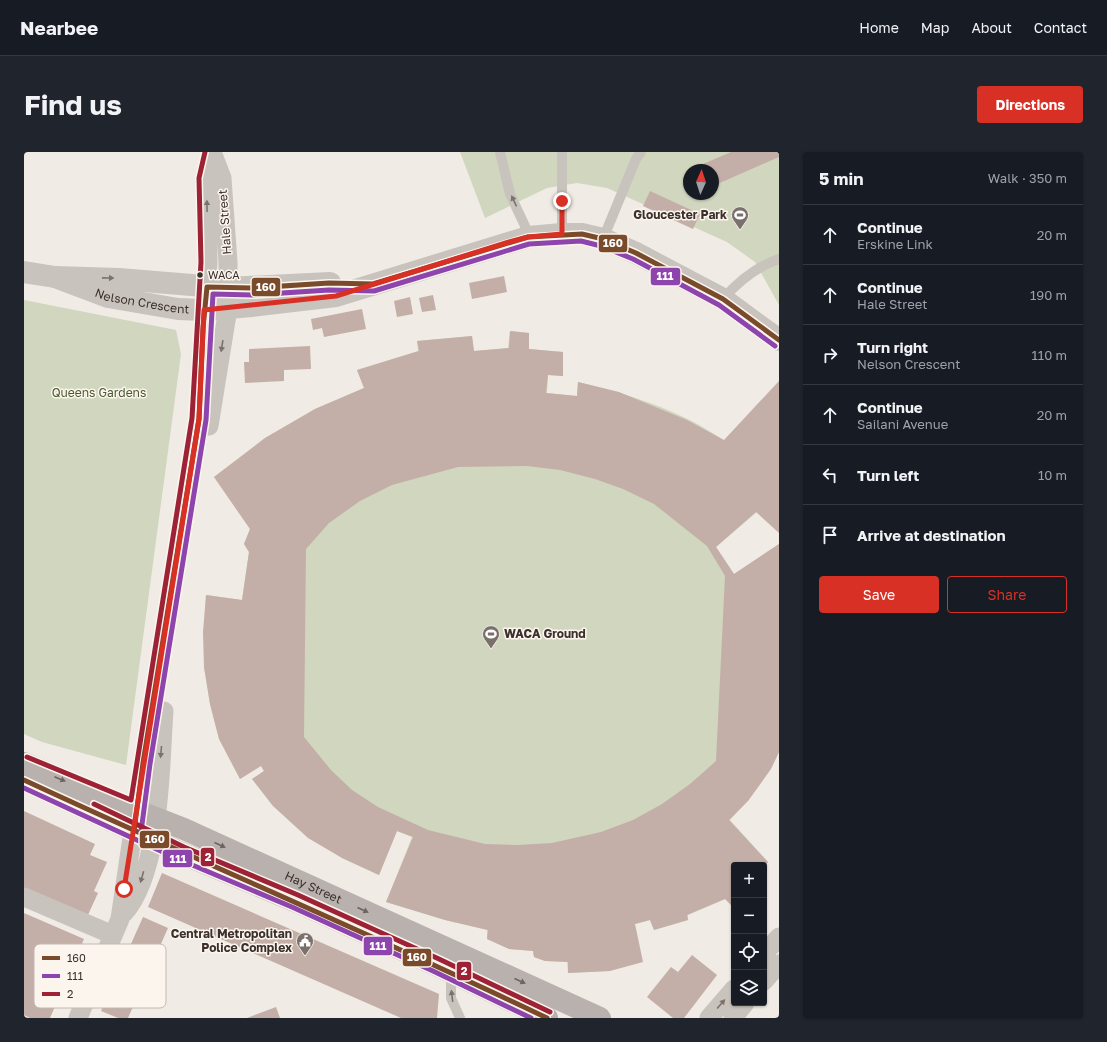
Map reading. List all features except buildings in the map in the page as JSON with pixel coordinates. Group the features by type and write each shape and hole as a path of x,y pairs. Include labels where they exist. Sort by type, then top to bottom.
{"main road":[{"name":"Hay Street","path":"24,763 141,827 547,1018"},
{"name":"Hay Street","path":"24,780 141,827"},
{"name":"Hay Street","path":"141,827 157,818 184,828 600,1018"}],"street":[{"name":"Hale Street","path":"157,818 164,710 221,294 206,178 212,152"},
{"name":"Nelson Crescent","path":"24,272 55,277 119,279 221,294 329,283 373,284 518,239 562,234 582,234 603,239 636,253 723,299 779,340"},
{"name":"Nelson Crescent","path":"55,277 108,297 178,309 204,310 221,294"},
{"path":"109,944 116,927 131,905 140,885 141,827 199,419 204,310"},
{"path":"24,897 116,927"},
{"path":"767,951 779,937"},
{"path":"767,978 779,964"},
{"path":"709,1018 731,992"},
{"path":"733,1018 743,1006"},
{"path":"78,1018 82,1008"}],"lane":[{"path":"500,152 510,194 525,226 518,239"},
{"path":"562,152 562,234"},
{"path":"603,239 636,160 641,152"},
{"path":"723,299 734,287 767,263 779,259"},
{"path":"450,972 451,998 460,1018"}],"green space":[{"name":"Gloucester Park","path":"460,152 779,152 779,305 755,262 727,242 607,188 577,183 547,188 485,218"},
{"name":"Queens Gardens","path":"24,300 176,330 181,354 126,765 42,742 24,734"},
{"name":"WACA Ground","path":"510,331 529,333 529,349 563,352 563,376 548,375 547,393 577,396 578,382 654,404 690,420 723,440 744,458 779,493 716,547 734,574 779,544 779,752 758,788 730,820 768,862 767,863 767,862 731,862 731,905 725,899 688,915 688,920 654,930 650,920 635,924 610,971 568,973 567,962 545,961 534,957 533,951 509,949 487,939 487,930 445,920 386,902 412,837 397,831 379,875 342,858 273,806 252,779 264,771 261,766 240,779 219,739 210,704 204,667 206,595 242,600 249,552 244,544 250,529 214,477 265,438 315,409 364,388 357,370 418,351 417,341 472,336 474,351 508,348"}],"transit line":[{"name":"2","path":"27,757 131,800 192,418 201,262 199,178 205,152"},
{"name":"160","path":"134,831 143,763 199,419 203,328 207,287 252,288 329,283 373,284 528,237 582,234 603,239 636,253 723,299 779,340"},
{"name":"111","path":"141,832 150,764 206,420 213,294 252,295 329,290 374,291 529,244 581,241 601,246 633,259 719,305 775,346"},
{"name":"160","path":"24,780 417,957 547,1018"},
{"name":"111","path":"24,788 178,859 292,907 433,971 531,1018"},
{"name":"2","path":"94,804 184,847 298,895 439,959 550,1012"}],"place":[{"name":"Gloucester Park","path":"740,230"},
{"name":"WACA","path":"200,275"},
{"name":"WACA Ground","path":"491,649"},
{"name":"Central Metropolitan Police Complex","path":"305,956"}],"route":[{"path":"124,889 130,860 143,763 199,419 204,310 336,296 509,242 528,237 562,234 562,201"}]}
